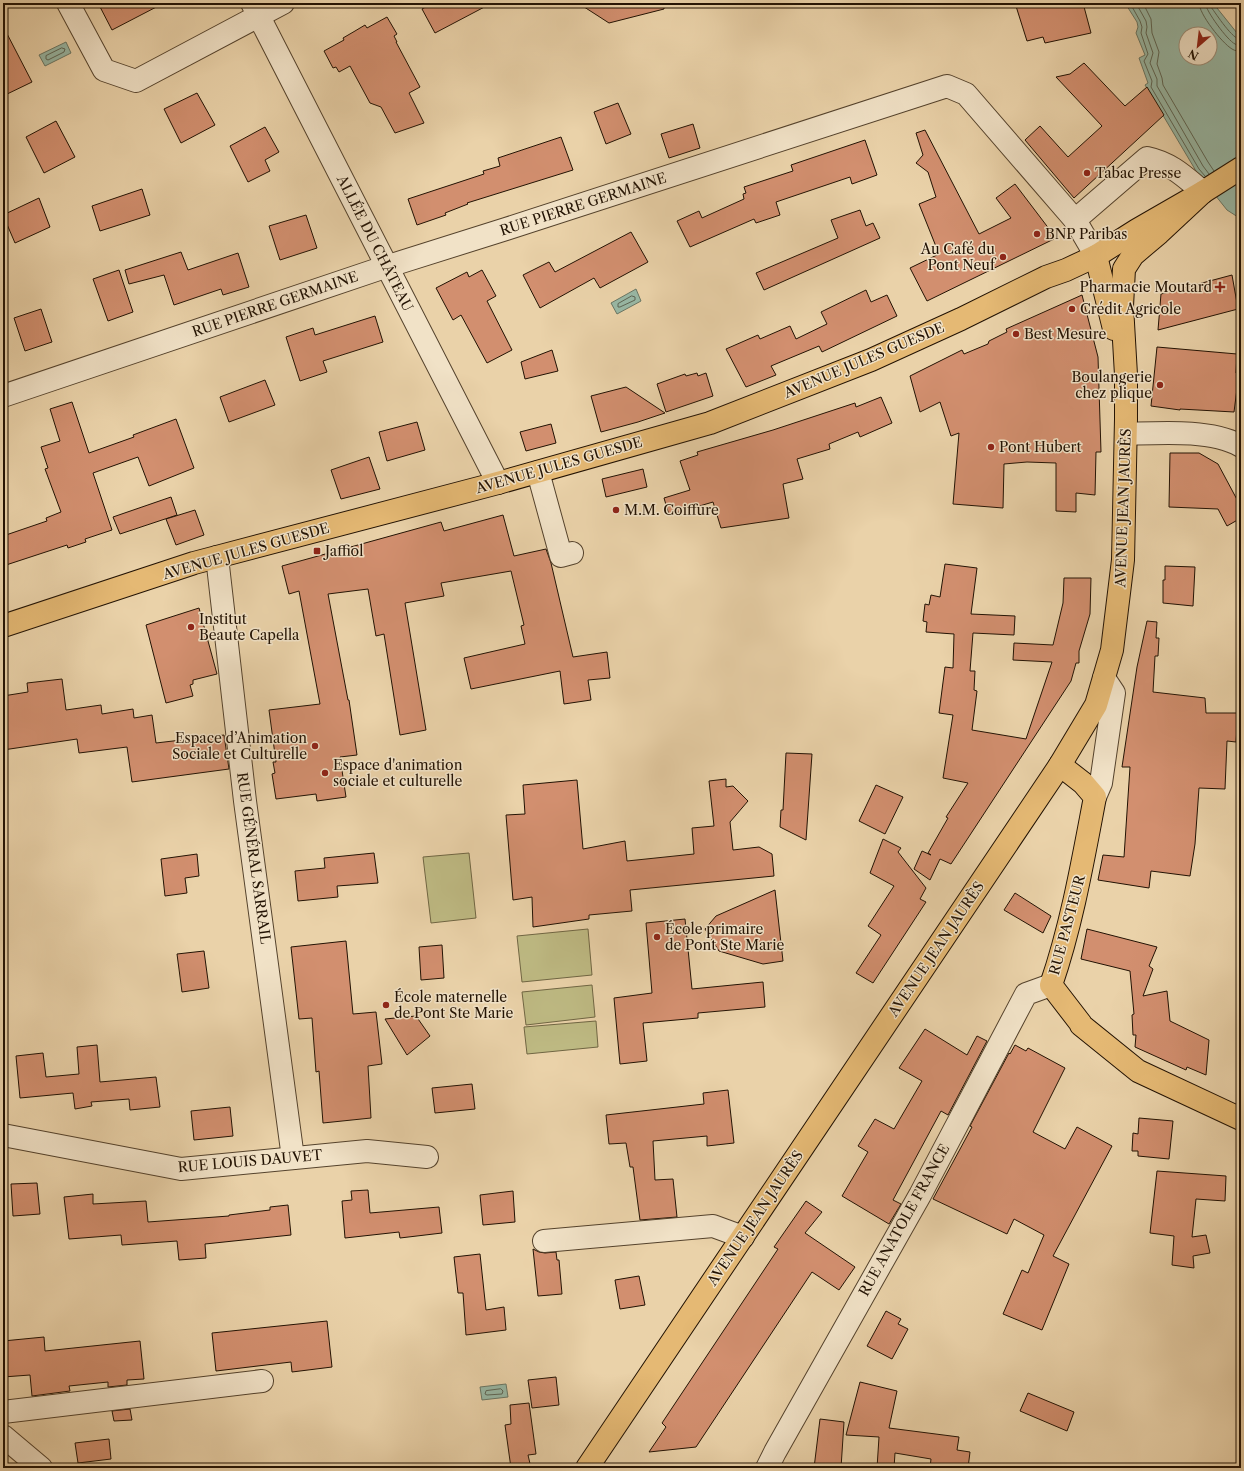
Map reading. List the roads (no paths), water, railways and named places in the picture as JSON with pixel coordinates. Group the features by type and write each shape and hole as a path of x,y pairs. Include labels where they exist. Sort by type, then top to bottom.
{"main road":[{"path":"1203,192 1241,168"},
{"name":"AVENUE JULES GUESDE","path":"3,626 217,557 498,483 718,420 871,360 1096,256 1137,230 1203,192"},
{"name":"AVENUE JEAN JAURÈS","path":"587,1468 1060,765 1096,705 1112,650 1123,560 1126,434 1126,375 1122,306 1124,269 1132,255 1159,233 1203,192"},
{"name":"AVENUE JEAN JAURÈS","path":"1096,256 1122,306"},
{"name":"AVENUE JEAN JAURÈS","path":"1096,256 1126,375"},
{"path":"1060,765 1083,783 1095,797"},
{"name":"RUE PASTEUR","path":"1095,797 1079,880 1062,954 1051,985 1081,1025 1138,1071 1241,1119"}],"street":[{"path":"68,3 104,70 136,81 255,10 283,3"},
{"name":"ALLÉE DU CHÂTEAU","path":"255,10 498,483"},
{"name":"RUE PIERRE GERMAINE","path":"3,396 388,267 946,86 966,94 1075,220 1096,256"},
{"path":"1075,220 1147,158 1160,161 1178,171 1203,192"},
{"path":"1126,434 1211,435 1231,440 1241,446"},
{"path":"538,472 560,556 572,553"},
{"name":"RUE GÉNÉRAL SARRAIL","path":"217,557 245,801 293,1158"},
{"path":"1095,797 1101,783 1114,693 1104,678"},
{"name":"RUE ANATOLE FRANCE","path":"767,1468 920,1195 1026,994 1051,985"},
{"name":"RUE LOUIS DAUVET","path":"3,1135 180,1170 367,1151 427,1157"},
{"path":"544,1241 713,1226 743,1237"},
{"path":"3,1412 262,1382"},
{"path":"3,1436 41,1468"}],"water":[{"path":"1125,3 1213,3 1241,38 1241,219 1227,210 1196,171 1145,85 1148,83 1139,58 1145,55 1136,33 1138,27 1137,22"},
{"path":"66,42 71,53 45,66 39,55"},
{"path":"636,289 641,301 617,314 611,303"},
{"path":"506,1384 508,1397 482,1400 480,1387"}],"place":[{"name":"Tabac Presse","path":"1087,173"},
{"name":"BNP Paribas","path":"1037,234"},
{"name":"Au Café du Pont Neuf","path":"1003,257"},
{"name":"Pharmacie Moutard","path":"1220,287"},
{"name":"Crédit Agricole","path":"1072,309"},
{"name":"Best Mesure","path":"1016,334"},
{"name":"Boulangerie chez plique","path":"1160,385"},
{"name":"Pont Hubert","path":"991,447"},
{"name":"M.M. Coiffure","path":"616,510"},
{"name":"Jaffiol","path":"317,551"},
{"name":"Institut Beaute Capella","path":"191,627"},
{"name":"Espace d’Animation Sociale et Culturelle","path":"315,746"},
{"name":"Espace d'animation sociale et culturelle","path":"325,773"},
{"name":"École primaire de Pont Ste Marie","path":"657,937"},
{"name":"École maternelle de Pont Ste Marie","path":"386,1005"}]}
